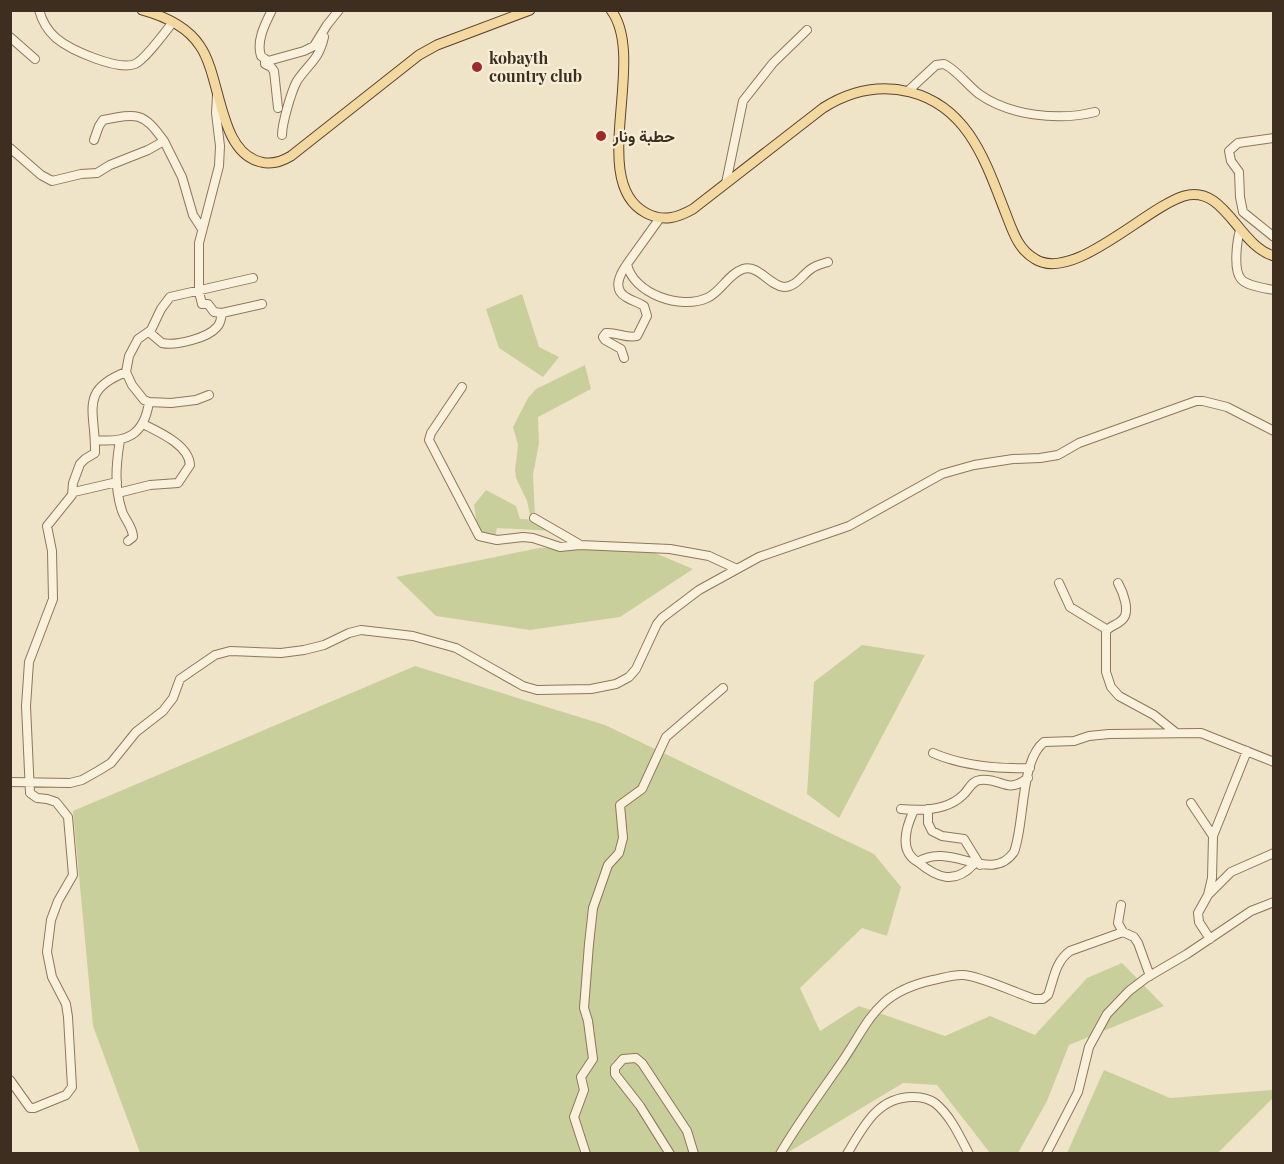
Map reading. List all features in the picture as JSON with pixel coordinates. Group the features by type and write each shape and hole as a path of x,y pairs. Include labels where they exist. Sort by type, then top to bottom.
{"main road":[{"path":"142,10 163,14 189,33 201,48 209,63 231,136 239,150 258,162 278,162 291,156 419,55 437,45 530,10"},
{"path":"611,10 619,25 623,49 620,145 622,184 629,200 635,206 660,218 674,218 683,215 823,108 841,97 873,89 893,89 908,91 937,102 962,123 973,138 1018,242 1026,253 1036,260 1050,265 1084,256 1168,202 1186,195 1199,195 1213,200 1257,248 1274,255"}],"street":[{"path":"39,10 44,23 59,40 99,59 123,66 142,60 173,22"},
{"path":"272,10 264,27 259,53 265,60 265,64 274,71 278,108"},
{"path":"265,60 311,48 318,42 339,10"},
{"path":"282,135 282,126 286,120 290,99 297,82 321,51 326,27"},
{"path":"726,183 743,101 773,63 807,30"},
{"path":"10,37 35,59"},
{"path":"908,91 936,65 944,64 983,96 1004,106 1060,116 1095,112"},
{"path":"218,92 216,113 220,146 219,166 199,243 199,292 202,303 208,304 214,312 222,313 262,304"},
{"path":"94,140 102,120 134,116 147,120 164,141 180,171 191,211 202,229"},
{"path":"1272,235 1243,212 1239,172 1232,161 1229,150 1238,143 1274,138"},
{"path":"10,148 45,178 55,181 81,174 97,174 110,165 164,141"},
{"path":"624,358 621,349 603,337 606,333 637,336 647,316 644,306 625,297 619,287 619,276 660,218"},
{"path":"1240,230 1236,266 1239,278 1246,283 1274,290"},
{"path":"627,264 630,275 640,285 660,297 685,302 697,301 713,295 730,278 746,268 753,269 778,285 787,286 798,281 812,268 828,262"},
{"path":"209,396 184,402 149,402 139,395 126,372 129,356 141,336 149,332 167,299 254,278"},
{"path":"149,332 162,343 182,343 201,337 215,329 222,313"},
{"path":"74,492 73,483 80,464 95,453 93,406 96,391 105,382 126,372"},
{"path":"462,387 430,433 429,440 479,537 497,540 533,538 560,547 580,545 670,549 709,556 736,569"},
{"path":"10,783 70,783 82,780 111,763 136,732 164,711 173,698 180,679 198,665 222,653 242,651 281,653 304,650 324,645 354,631 371,630 413,636 456,648 523,686 537,690 591,689 616,684 629,677 636,669 662,618 699,590 776,550 849,526 942,474 974,465 1058,455 1079,443 1189,403 1203,401 1227,407 1274,430"},
{"path":"95,440 120,440 132,435 143,424 149,402"},
{"path":"118,493 150,485 178,483 190,465 190,459 177,444 143,424"},
{"path":"120,440 116,469 117,482 124,517 133,532 133,537 128,540"},
{"path":"10,1080 30,1108 66,1095 72,1087 66,1004 52,977 47,952 51,920 58,901 73,875 68,817 56,802 33,797 30,793 26,706 30,662 53,599 52,551 47,526 74,492 117,482"},
{"path":"534,518 580,545"},
{"path":"1059,583 1070,607 1106,629"},
{"path":"1106,629 1122,621 1126,614 1125,600 1118,583"},
{"path":"1106,629 1106,672 1111,687 1119,696 1154,715 1175,732"},
{"path":"586,1154 574,1117 584,1090 581,1077 593,1059 584,1008 588,944 593,908 608,864 619,853 623,838 620,805 642,789 666,737 723,688"},
{"path":"918,862 929,856 941,855 977,864 1007,860 1014,852 1019,836 1030,768 1036,751 1044,742 1074,741 1098,734 1201,733 1274,762"},
{"path":"1210,939 1198,917 1208,895 1212,878 1213,836 1247,751"},
{"path":"933,753 964,764 1030,768"},
{"path":"901,809 928,809 957,800 972,784 980,780 1009,786 1020,784 1028,778"},
{"path":"1191,803 1213,836"},
{"path":"928,809 928,823 932,831 942,836 957,836 964,839 977,864"},
{"path":"914,810 905,844 910,857 936,875 950,877 965,873 977,864"},
{"path":"1208,895 1231,873 1274,853"},
{"path":"1051,1154 1065,1121 1080,1097 1089,1047 1107,1014 1129,991 1150,976 1210,939 1251,910 1274,902"},
{"path":"1122,905 1118,923 1123,932 1134,937 1144,955 1150,976"},
{"path":"780,1154 867,1021 883,1002 899,990 963,974 1034,999 1043,999 1048,996 1064,955 1077,948 1123,932"},
{"path":"1144,955 1159,970"},
{"path":"670,1154 640,1106 615,1074 615,1068 623,1059 636,1058 642,1063 687,1131 694,1154"},
{"path":"1046,1154 1082,1083"},
{"path":"847,1154 873,1114 883,1104 905,1097 929,1099 936,1104 951,1123 969,1154"}],"green space":[{"path":"522,294 539,347 559,357 543,377 499,348 486,309"},
{"path":"585,365 591,389 538,417 539,443 533,475 535,516 530,515 527,501 516,478 518,445 513,427 528,398 536,389"},
{"path":"486,490 516,506 520,519 544,520 552,531 497,528 495,537 479,538 474,505"},
{"path":"539,548 643,548 693,569 620,617 530,630 436,616 396,577"},
{"path":"862,645 925,655 839,818 807,794 814,682"},
{"path":"415,666 605,725 874,854 901,887 887,936 862,928 800,988 820,1031 859,1006 945,1036 990,1016 1035,1035 1087,978 1122,963 1164,1006 1069,1045 1047,1101 1018,1153 990,1153 937,1085 903,1083 787,1153 140,1153 93,1026 73,811"},
{"path":"1104,1070 1170,1098 1273,1090 1273,1098 1218,1153 1067,1153"}],"place":[{"name":"kobayth country club","path":"477,67"},
{"name":"حطبة ونار","path":"601,136"}]}
